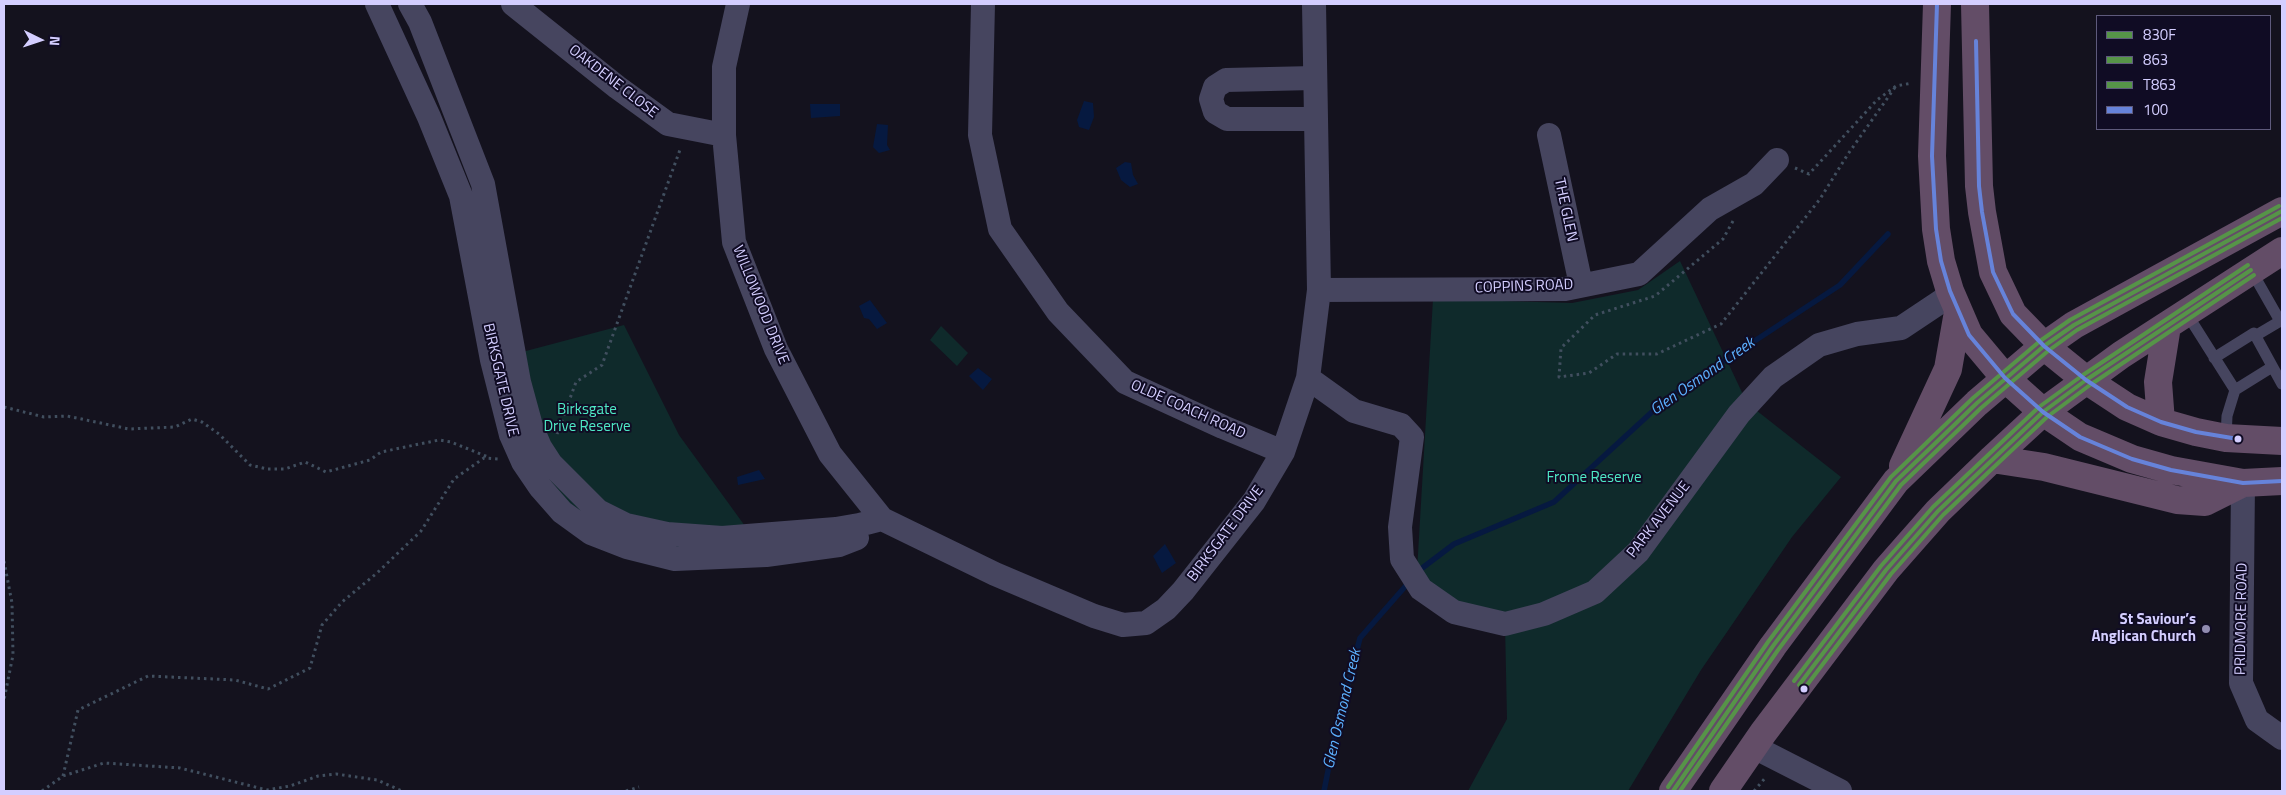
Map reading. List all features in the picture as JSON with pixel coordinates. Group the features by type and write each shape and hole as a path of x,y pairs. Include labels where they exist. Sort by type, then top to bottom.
{"highway":[{"path":"1937,4 1932,156 1936,229 1941,261 1954,301 1969,335 2005,378 2043,412 2080,437 2132,459 2171,470 2243,483 2282,481"},
{"path":"1975,4 1979,186 1988,251 2000,290 2013,314 2044,346 2086,380 2127,407 2161,422 2226,438 2282,441"},
{"path":"1673,791 1773,646 1896,481 2005,378 2044,346 2074,325 2282,211"},
{"path":"1723,791 1886,570 1938,511 2043,412 2121,355 2269,259 2255,225"},
{"path":"1896,481 1948,369 1954,301"},
{"path":"2161,422 2158,382 2177,320"},
{"path":"1992,459 2044,468 2177,500 2205,502 2243,483"}],"street":[{"name":"BIRKSGATE DRIVE","path":"377,4 429,117 462,196 492,360 511,435 527,468 540,487 562,512 591,533 628,547 675,559 758,556 839,545 862,537 882,519"},
{"name":"BIRKSGATE DRIVE","path":"410,4 420,22 482,184 519,382 531,426 542,451 551,464 598,511 626,525 667,534 722,538 860,526 882,519 995,574 1094,616 1123,625 1146,623 1166,609 1254,501 1283,452 1308,378 1319,290 1314,4"},
{"name":"OAKDENE CLOSE","path":"513,4 617,87 668,124 724,135"},
{"name":"WILLOWOOD DRIVE","path":"738,4 724,67 724,135 734,242 776,349 830,454 882,519"},
{"name":"OLDE COACH ROAD","path":"984,4 980,135 1000,229 1058,312 1125,382 1283,452"},
{"path":"1314,78 1226,80 1215,87 1211,99 1215,112 1227,118 1315,120"},
{"name":"THE GLEN","path":"1550,135 1581,285"},
{"name":"COPPINS ROAD","path":"1319,290 1565,289 1640,274 1710,209 1754,184 1776,160"},
{"name":"PARK AVENUE","path":"1308,378 1354,411 1401,425 1412,437 1400,527 1402,559 1415,580 1454,612 1505,624 1544,614 1595,592 1638,552 1739,414 1773,377 1819,345 1857,334 1901,328 1943,300 1954,301"},
{"name":"PRIDMORE ROAD","path":"2243,483 2241,683 2257,720 2282,738"},
{"path":"1754,747 1840,791"}],"lane":[{"path":"2255,336 2281,320 2269,259"},
{"path":"2177,320 2214,358 2234,390"},
{"path":"2214,358 2254,333 2282,384"},
{"path":"2226,438 2227,416 2234,390 2272,367"}],"path":[{"path":"1776,160 1810,174 1877,100 1896,86 1935,80"},
{"path":"1736,216 1723,239 1655,296 1595,315 1561,348 1559,377 1589,373 1617,354 1657,354 1721,324 1820,200 1848,154 1896,86"},
{"path":"542,451 554,445 576,382 602,365 687,128"},
{"path":"4,407 44,417 67,416 129,429 175,426 192,419 202,422 218,434 250,465 267,469 284,469 305,462 326,472 370,460 381,452 439,440 451,442 491,458 484,458 454,479 421,531 377,573 342,602 322,625 310,668 268,689 235,680 148,676 78,710 63,776"},
{"path":"4,561 12,602 13,655 4,700"},
{"path":"42,791 63,776 104,763 171,767 267,790 290,786 318,776 336,774 376,780 402,791"},
{"path":"1754,791 1763,778 1768,776"},
{"path":"626,791 639,787"}],"green space":[{"name":"Frome Reserve","path":"1680,261 1747,403 1841,477 1792,537 1701,670 1628,791 1468,791 1507,719 1505,624 1454,612 1417,571 1433,299 1572,303 1638,290"},
{"name":"Birksgate Drive Reserve","path":"624,325 679,435 766,555 675,559 562,512 492,360"},
{"path":"941,326 968,353 957,366 930,340"}],"water":[{"path":"1084,101 1093,103 1094,117 1089,130 1079,127 1077,120"},
{"path":"810,104 840,104 840,116 811,118"},
{"path":"877,124 888,125 887,145 890,150 879,153 873,147"},
{"path":"1125,162 1131,163 1133,175 1138,184 1130,187 1121,180 1116,168"},
{"path":"870,300 887,323 877,329 869,319 864,318 859,306"},
{"path":"978,368 992,379 983,390 969,376"},
{"path":"759,470 765,479 738,485 737,477"},
{"path":"1165,544 1176,563 1162,573 1153,556"}],"waterway":[{"name":"Glen Osmond Creek","path":"1417,572 1454,544 1554,502 1666,399 1840,285 1888,234"},
{"name":"Glen Osmond Creek","path":"1324,791 1337,726 1360,638 1410,581"}],"transit line":[{"name":"100","path":"1937,4 1932,156 1936,229 1941,261 1950,291 1969,335 2005,378 2043,412 2080,437 2132,459 2171,470 2243,483 2282,481"},
{"name":"100","path":"1976,41 1979,186 1982,212 1993,272 2013,314 2044,346 2086,380 2127,407 2161,422 2196,432 2238,439"},
{"name":"T863","path":"1668,787 1768,642 1891,477 1973,398 2040,341 2070,320 2279,206"},
{"name":"830F","path":"1673,791 1773,646 1896,481 1977,403 2044,346 2074,325 2282,211"},
{"name":"863","path":"1680,791 1778,650 1901,485 1981,408 2048,351 2077,330 2282,218"},
{"name":"T863","path":"1794,681 1881,566 1933,507 2039,407 2083,375 2248,265"},
{"name":"830F","path":"1799,685 1886,570 1938,511 2043,412 2086,380 2251,270"},
{"name":"863","path":"1804,689 1891,574 1943,515 2047,417 2090,385 2254,275"}],"place":[{"name":"St Saviour’s Anglican Church","path":"2206,629"}]}
